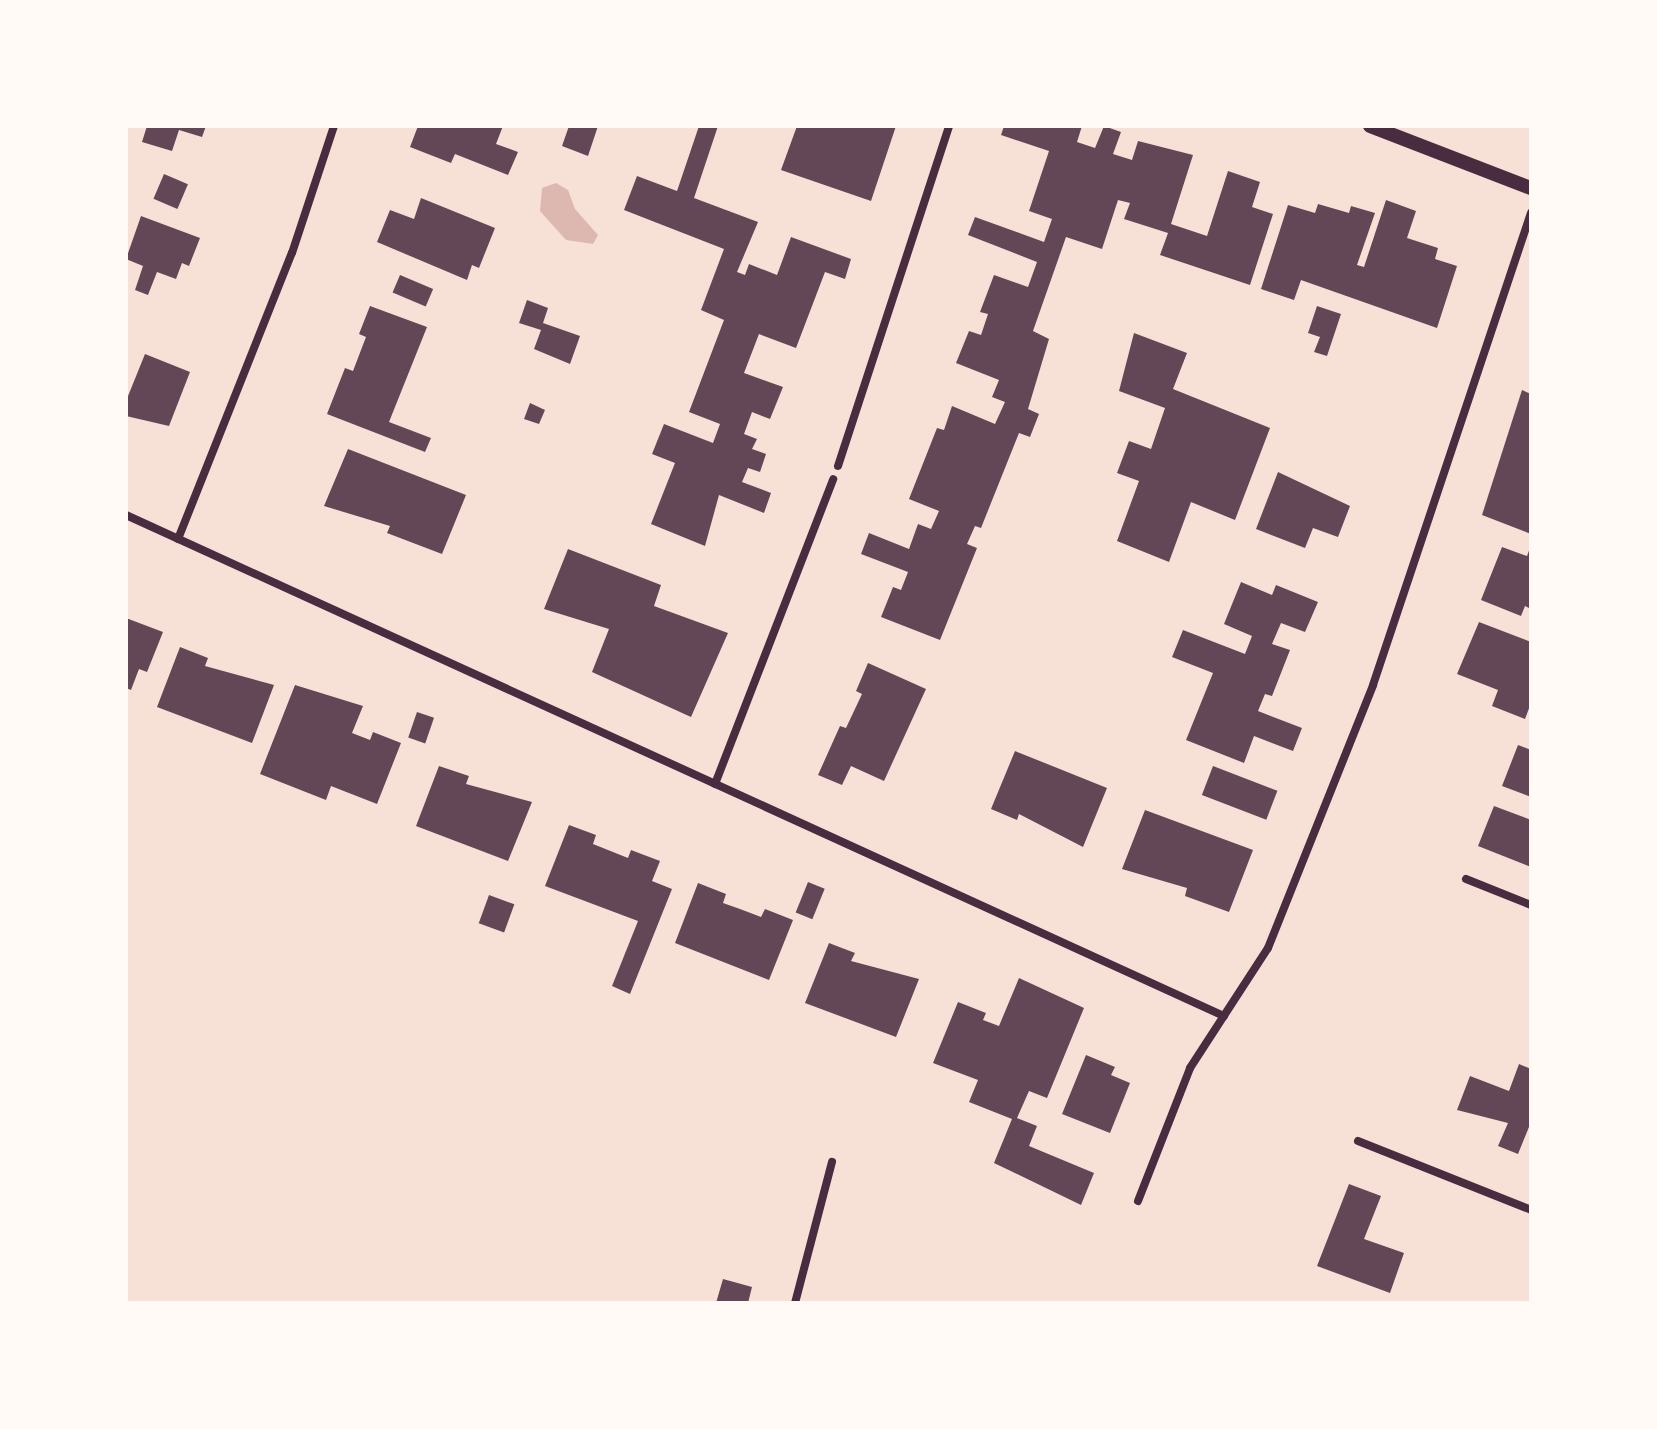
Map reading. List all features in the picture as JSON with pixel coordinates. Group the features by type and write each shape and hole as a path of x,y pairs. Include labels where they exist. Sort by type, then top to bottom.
{"street":[{"path":"178,539 292,253 334,126"},
{"path":"838,466 949,126"},
{"path":"1370,126 1531,188"},
{"path":"1138,1201 1190,1068 1268,948 1373,685 1531,213"},
{"path":"715,784 833,479"},
{"path":"126,515 1224,1016"},
{"path":"1466,879 1531,905"},
{"path":"1358,1141 1531,1210"},
{"path":"795,1303 832,1162"}],"shaded area":[{"path":"556,183 568,190 575,209 598,235 593,244 566,240 540,211 542,188"}],"building":[{"path":"147,126 206,126 202,137 179,130 172,151 142,142"},
{"path":"418,126 503,126 496,144 518,152 508,175 455,154 451,163 410,147"},
{"path":"569,126 598,126 588,156 562,146"},
{"path":"699,126 718,126 694,198 758,222 737,272 745,275 749,264 777,275 791,237 851,259 845,279 825,272 796,348 759,334 744,373 783,387 770,419 752,412 744,434 757,439 752,449 766,454 760,472 748,468 742,482 771,493 764,513 719,495 705,546 651,524 675,463 652,454 664,424 713,443 720,424 689,412 724,320 701,310 724,249 624,210 637,176 677,191"},
{"path":"797,126 896,126 871,201 781,170"},
{"path":"1004,126 1082,126 1077,142 1095,148 1104,126 1121,132 1113,154 1132,160 1138,141 1193,155 1171,224 1207,236 1228,171 1260,182 1252,207 1273,214 1250,285 1160,255 1168,233 1124,219 1130,203 1118,200 1102,249 1066,237 1033,331 1049,339 1028,409 1039,414 1030,437 1019,433 981,528 975,526 967,544 977,548 940,640 881,617 893,587 901,590 908,572 861,554 869,533 909,549 918,524 931,529 939,511 909,499 937,428 944,430 952,406 995,424 1005,402 992,397 999,380 956,363 969,331 981,335 988,314 980,312 994,275 1028,287 1037,262 968,235 975,217 1044,242 1052,219 1029,211 1049,151 1001,135"},
{"path":"164,174 188,184 177,209 153,199"},
{"path":"421,198 495,228 479,268 472,265 467,280 377,242 390,210 414,219"},
{"path":"1386,200 1416,211 1407,238 1438,248 1435,259 1457,266 1437,328 1301,280 1294,300 1261,289 1288,205 1315,213 1318,204 1349,213 1351,206 1375,213 1357,265 1364,267"},
{"path":"141,216 200,238 189,266 182,263 176,279 157,272 148,295 135,290 143,266 126,259"},
{"path":"400,275 433,289 426,307 393,292"},
{"path":"527,300 548,308 543,323 580,336 570,364 534,349 541,330 519,323"},
{"path":"370,306 427,327 389,422 431,438 425,452 327,414 345,368 353,371 366,337 359,334"},
{"path":"1317,306 1341,314 1327,356 1314,352 1320,337 1308,333"},
{"path":"1134,333 1187,353 1173,389 1270,428 1235,520 1191,502 1169,562 1117,541 1139,481 1117,473 1129,441 1151,449 1165,408 1119,391"},
{"path":"145,354 190,372 169,426 126,416 126,401"},
{"path":"1522,390 1531,394 1531,534 1482,515"},
{"path":"530,403 545,410 539,424 524,419"},
{"path":"348,449 466,495 442,554 387,533 390,526 324,506"},
{"path":"1278,472 1350,506 1338,537 1313,528 1305,548 1256,529"},
{"path":"1531,545 1531,609 1525,606 1521,616 1481,600 1502,547 1527,556"},
{"path":"568,549 661,585 654,606 728,633 691,717 592,672 609,629 544,609"},
{"path":"1241,582 1272,595 1276,585 1318,602 1305,632 1281,623 1272,644 1290,650 1272,696 1265,694 1258,711 1302,728 1293,751 1254,736 1244,763 1186,740 1213,673 1172,657 1183,630 1245,654 1252,636 1224,624"},
{"path":"126,618 163,632 147,672 139,669 131,690 126,688"},
{"path":"1479,622 1531,642 1531,703 1525,719 1492,706 1498,690 1457,674"},
{"path":"180,647 208,658 205,666 274,685 252,743 157,707"},
{"path":"868,663 926,689 884,781 851,766 842,785 818,775 840,726 846,728 862,694 856,691"},
{"path":"295,685 363,706 352,733 370,740 373,732 401,743 377,804 331,786 326,800 260,774"},
{"path":"417,712 434,718 425,743 408,738"},
{"path":"1518,745 1531,750 1531,797 1502,786"},
{"path":"1015,751 1107,788 1083,847 1019,814 1017,820 991,809"},
{"path":"439,766 469,776 466,784 532,802 508,861 416,826"},
{"path":"1213,766 1277,791 1266,820 1202,795"},
{"path":"1494,806 1531,820 1531,867 1478,846"},
{"path":"1145,810 1253,850 1229,912 1185,896 1187,888 1122,869"},
{"path":"569,825 596,835 593,844 628,858 631,850 660,861 652,881 672,889 630,994 612,986 638,921 545,886"},
{"path":"808,882 825,889 812,919 796,913"},
{"path":"698,883 726,894 723,903 761,917 765,909 793,920 769,980 675,943"},
{"path":"489,895 514,904 504,932 479,923"},
{"path":"829,943 855,953 851,961 919,979 896,1037 805,1003"},
{"path":"1019,978 1084,1008 1047,1098 1029,1091 1017,1118 1037,1126 1029,1146 1094,1173 1081,1205 994,1163 1012,1119 969,1102 978,1080 933,1063 958,1002 986,1013 983,1020 999,1026"},
{"path":"1086,1055 1115,1067 1111,1075 1130,1083 1110,1133 1062,1114"},
{"path":"1519,1064 1531,1069 1531,1122 1518,1154 1498,1146 1508,1123 1457,1110 1470,1076 1509,1091"},
{"path":"1349,1184 1381,1196 1364,1239 1404,1253 1390,1293 1317,1266"},
{"path":"723,1279 752,1287 748,1303 716,1303"}]}
